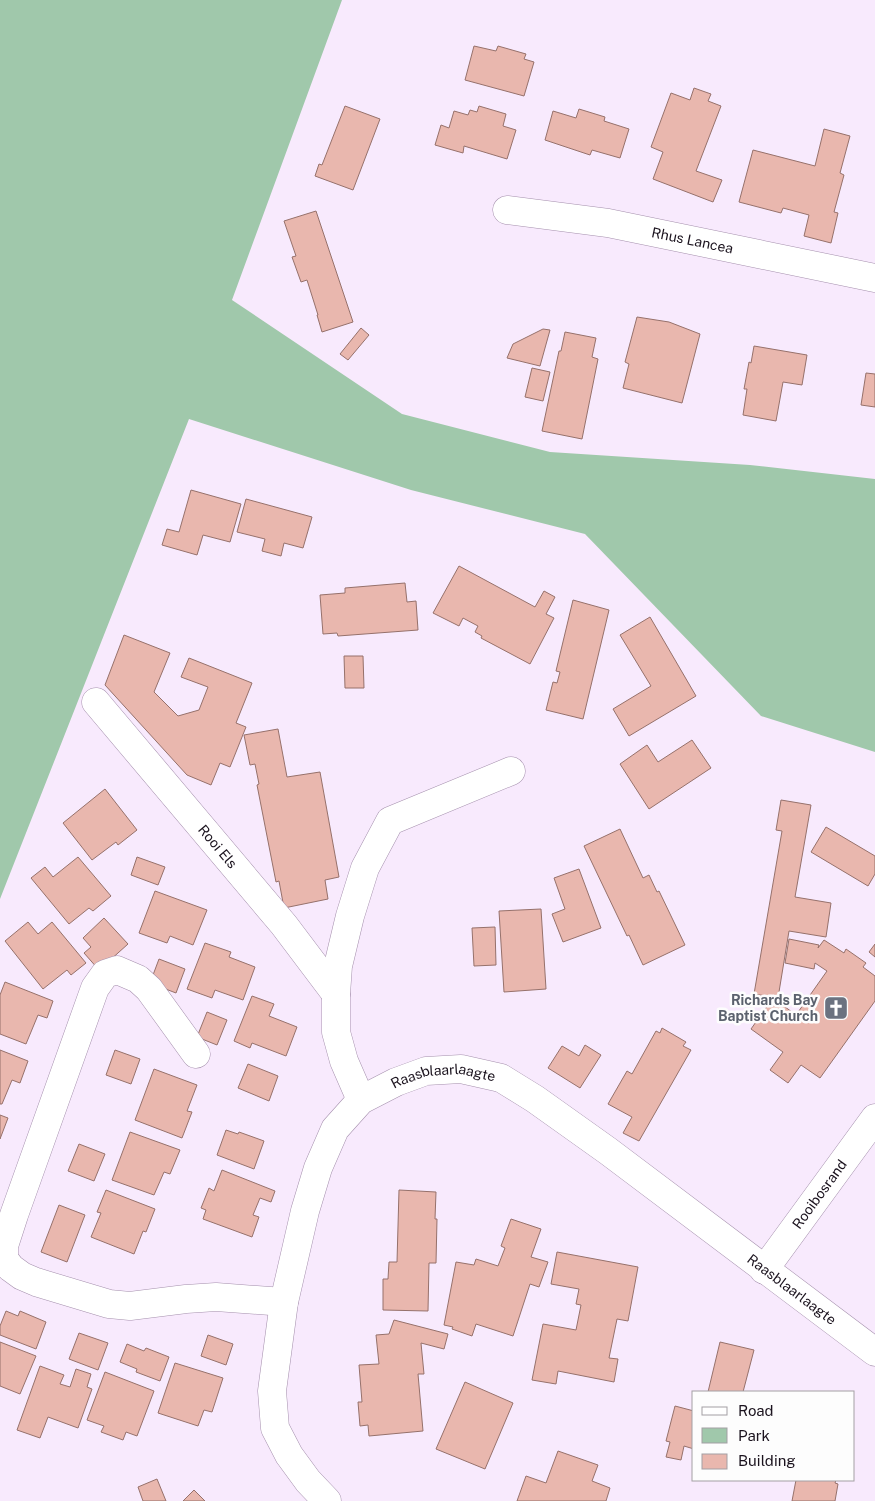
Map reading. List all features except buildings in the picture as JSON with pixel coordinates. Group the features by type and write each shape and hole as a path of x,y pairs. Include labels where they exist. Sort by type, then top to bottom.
{"street":[{"name":"Rhus Lancea","path":"507,210 608,223 875,278"},
{"name":"Rooi Els","path":"96,702 284,925 336,994"},
{"path":"361,1100 344,1061 336,1032 336,994 338,966 350,916 365,868 390,821 511,771"},
{"path":"196,1054 149,989 138,978 117,970 105,974 96,988 14,1215 4,1246 4,1259 11,1268 22,1276 109,1304 130,1306 216,1297 284,1302"},
{"name":"Raasblaarlaagte","path":"327,1501 308,1481 289,1455 275,1428 272,1390 284,1302 305,1211 318,1168 335,1129 361,1100 396,1082 426,1072 461,1069 501,1078 535,1099 875,1352"},
{"name":"Rooibosrand","path":"764,1270 875,1118"}],"green space":[{"path":"0,0 342,0 232,300 402,414 550,452 750,465 875,479 875,752 761,716 585,534 411,490 189,419 0,899"}],"place":[{"name":"Richards Bay Baptist Church","path":"836,1008"}]}
